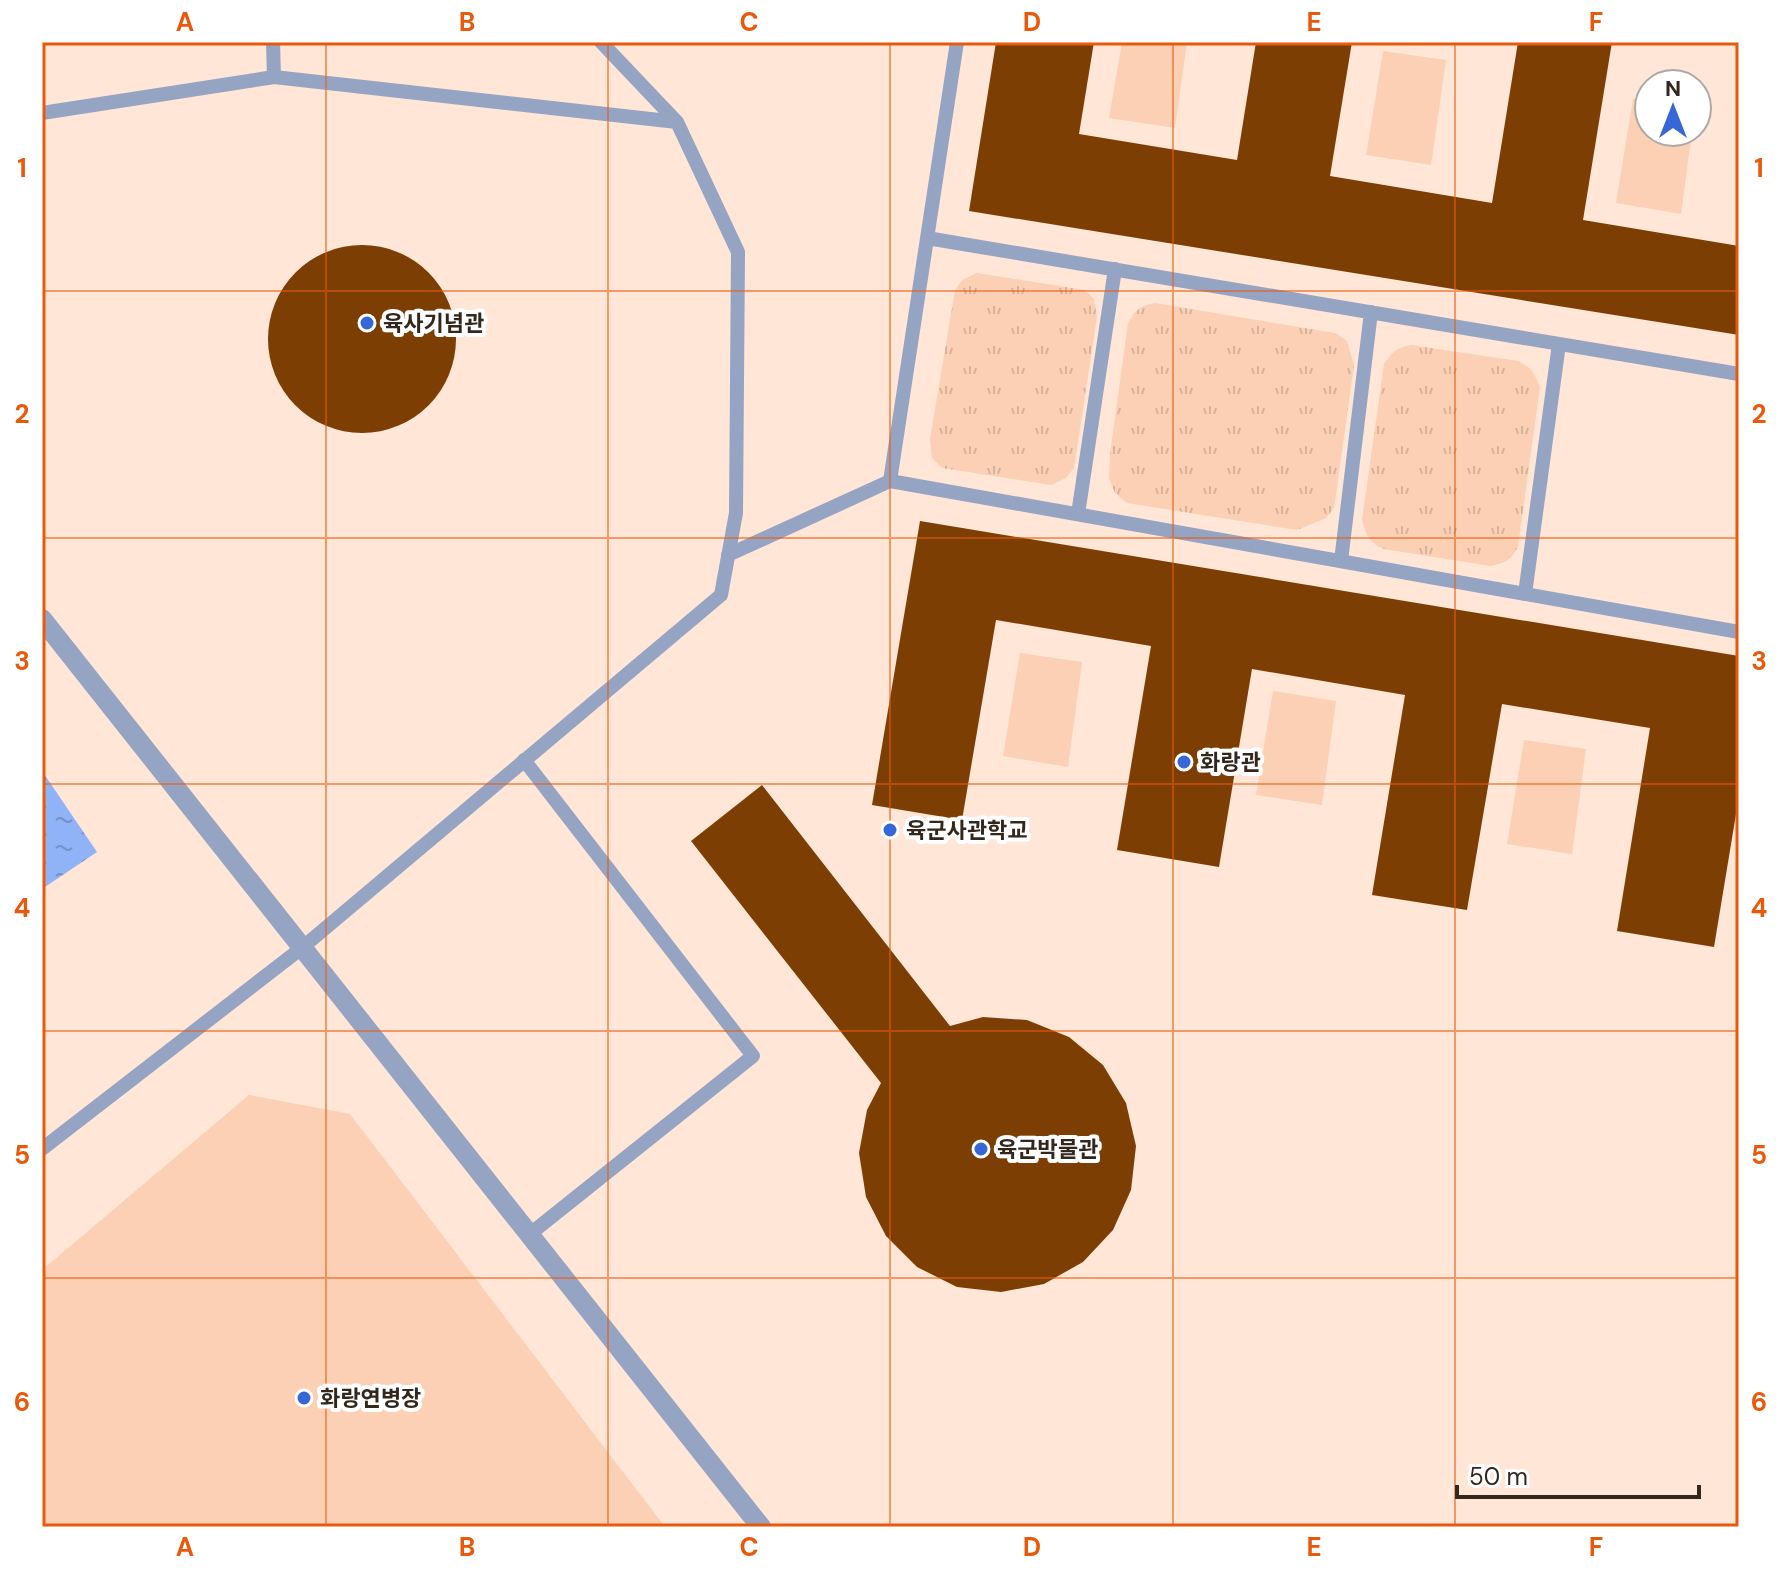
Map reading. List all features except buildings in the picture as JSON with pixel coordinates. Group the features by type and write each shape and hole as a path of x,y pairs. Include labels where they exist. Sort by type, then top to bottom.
{"street":[{"path":"42,619 761,1527"}],"lane":[{"path":"273,42 274,77"},
{"path":"42,1149 303,947 721,595 736,513 738,252 677,122 601,42"},
{"path":"890,481 957,42"},
{"path":"42,113 274,77 677,122"},
{"path":"927,238 1739,374"},
{"path":"1078,514 1115,269"},
{"path":"1341,561 1371,312"},
{"path":"1525,594 1559,344"},
{"path":"728,555 890,481 1739,632"},
{"path":"524,760 753,1056 530,1234"}],"shaded area":[{"name":"육군사관학교","path":"42,42 1739,42 1739,1527 42,1527"}],"green space":[{"path":"1122,42 1187,42 1175,128 1109,118"},
{"path":"1383,51 1446,60 1431,165 1366,155"},
{"path":"1633,99 1633,148 1690,148 1681,214 1616,203"},
{"path":"977,273 1085,290 1094,299 1097,317 1074,468 1066,478 1051,485 942,468 932,458 930,439 955,290 962,280"},
{"path":"1155,303 1335,333 1347,341 1354,365 1334,508 1326,518 1297,530 1127,503 1115,493 1109,478 1110,454 1128,323 1139,309"},
{"path":"1411,345 1518,361 1529,368 1538,382 1540,387 1518,546 1504,562 1490,566 1384,549 1367,534 1362,520 1384,364 1396,351"},
{"path":"1020,653 1082,662 1068,767 1003,756"},
{"path":"1273,691 1336,701 1322,805 1256,795"},
{"path":"1524,740 1586,749 1572,854 1507,844"},
{"name":"화랑연병장","path":"249,1095 350,1114 665,1527 42,1527 42,1270"}],"water":[{"path":"42,771 97,852 42,889"}],"place":[{"name":"육사기념관","path":"367,323"},
{"name":"화랑관","path":"1184,762"},
{"name":"육군사관학교","path":"890,830"},
{"name":"육군박물관","path":"981,1149"},
{"name":"화랑연병장","path":"304,1398"}]}
